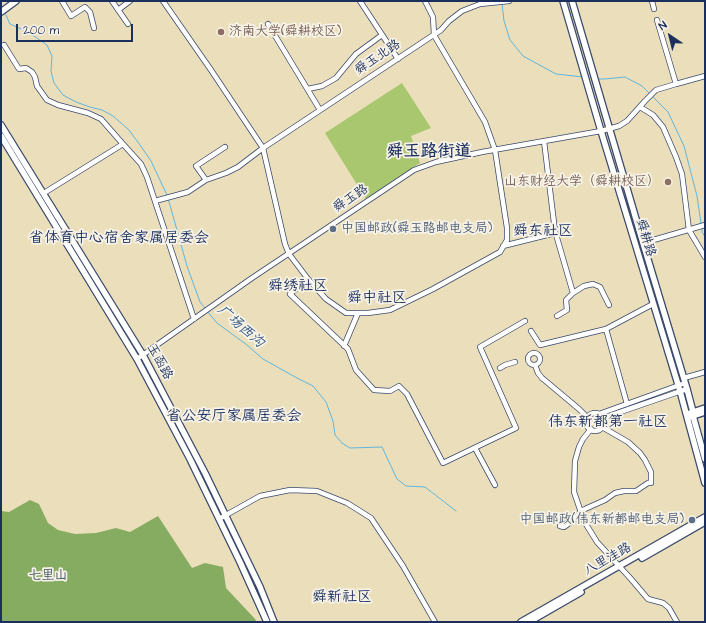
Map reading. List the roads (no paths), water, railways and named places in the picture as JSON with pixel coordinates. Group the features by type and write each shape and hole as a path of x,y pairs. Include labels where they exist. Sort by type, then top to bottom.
{"main road":[{"path":"3,11 16,1"},
{"name":"舜耕路","path":"563,1 679,388 705,459"},
{"name":"舜耕路","path":"572,1 685,383 690,415 705,483"},
{"name":"玉函路","path":"1,125 143,355 205,473 260,587 274,622"},
{"name":"玉函路","path":"1,136 137,359 190,460 240,562 267,622"},
{"path":"690,415 705,408"},
{"path":"690,415 705,412"},
{"name":"八里洼路","path":"529,622 705,517"},
{"name":"八里洼路","path":"521,622 705,522"}],"street":[{"path":"62,1 71,16 85,7 90,12 94,28"},
{"path":"112,1 128,24"},
{"path":"118,10 130,1"},
{"path":"163,1 263,148 284,244 289,254 308,279 326,298 346,313 368,313 390,310 459,275 500,252 507,240 507,228 495,150 485,122 434,35 433,16 426,1"},
{"path":"360,1 398,59"},
{"name":"舜玉北路","path":"155,201 188,192 206,180 238,167 263,148 434,35 462,11 480,4 509,1"},
{"path":"652,1 654,9"},
{"path":"657,20 676,84 705,76"},
{"path":"268,24 320,110"},
{"path":"308,89 322,86 336,78 356,54 382,35"},
{"path":"4,45 20,69 26,68 32,72 37,86 47,100 58,105 88,113 101,119 122,143"},
{"name":"舜玉路","path":"137,359 252,278 410,172 436,162 601,131 619,126 627,121 656,90 676,84"},
{"path":"640,106 653,115 664,127 682,174 689,230 705,257"},
{"path":"544,141 555,231 573,293"},
{"path":"44,194 123,144 141,164 147,177 194,319"},
{"path":"206,180 196,166 225,147"},
{"path":"643,242 705,225"},
{"path":"503,246 551,234 555,231"},
{"path":"308,279 290,294 348,350 356,370 374,390 390,391 399,386 406,394 443,463 516,428 480,347 525,321"},
{"path":"557,316 567,310 566,300 573,293 584,286 593,284 600,287 609,305"},
{"path":"602,427 597,430 591,429 588,426 585,415 542,378 535,365 528,359 530,354 535,353 540,346 606,329 653,304"},
{"path":"344,346 358,313"},
{"path":"606,329 627,404"},
{"path":"531,331 540,346"},
{"path":"535,353 538,354 540,360 535,365"},
{"path":"500,368 515,362"},
{"path":"603,418 679,388 705,372"},
{"path":"587,418 591,414 599,414 679,388"},
{"path":"599,414 603,418 602,427"},
{"path":"560,526 564,527 575,519 581,511 605,500 615,493 624,490 636,491 648,483 651,483 651,472 640,453 628,442 602,427"},
{"path":"591,429 581,443 575,460 574,492 584,521 597,542 631,578 648,599 663,603 669,608 677,622"},
{"path":"475,448 495,485"},
{"path":"219,519 260,496 290,490 317,491 347,503 371,518 403,566 435,622"}],"waterway":[{"path":"502,3 504,21 510,40 523,56 556,74 583,77"},
{"name":"广场西沟","path":"5,13 10,24 28,32 47,45 52,56 51,71 54,83 63,95 76,102 102,110 113,116 129,130 151,161 167,195"},
{"path":"598,79 625,77 642,86 650,94"},
{"path":"653,97 668,112 684,146 697,196 701,223"},
{"name":"广场西沟","path":"168,198 187,266 200,302 205,308"},
{"path":"702,228 702,232 705,237"},
{"name":"广场西沟","path":"207,311 217,323 263,359 313,386 326,402 333,421 335,435 342,443 350,448 382,447 397,479 406,486 425,487 456,511"}],"tunnel":[{"path":"196,461 208,486"},
{"path":"242,557 265,605"}],"place":[{"name":"济南大学(舜耕校区)","path":"221,32"},
{"name":"山东财经大学（舜耕校区）","path":"668,182"},
{"name":"中国邮政(舜玉路邮电支局)","path":"333,229"},
{"name":"中国邮政(伟东新都邮电支局)","path":"692,520"}],"district":[{"name":"舜玉路街道","path":"429,152"},
{"name":"舜东社区","path":"543,232"},
{"name":"省体育中心宿舍家属居委会","path":"119,239"},
{"name":"舜绣社区","path":"298,287"},
{"name":"舜中社区","path":"377,299"},
{"name":"省公安厅家属居委会","path":"234,417"},
{"name":"伟东新都第一社区","path":"608,423"},
{"name":"舜新社区","path":"342,598"}],"park label":[{"name":"七里山","path":"48,576"}]}
